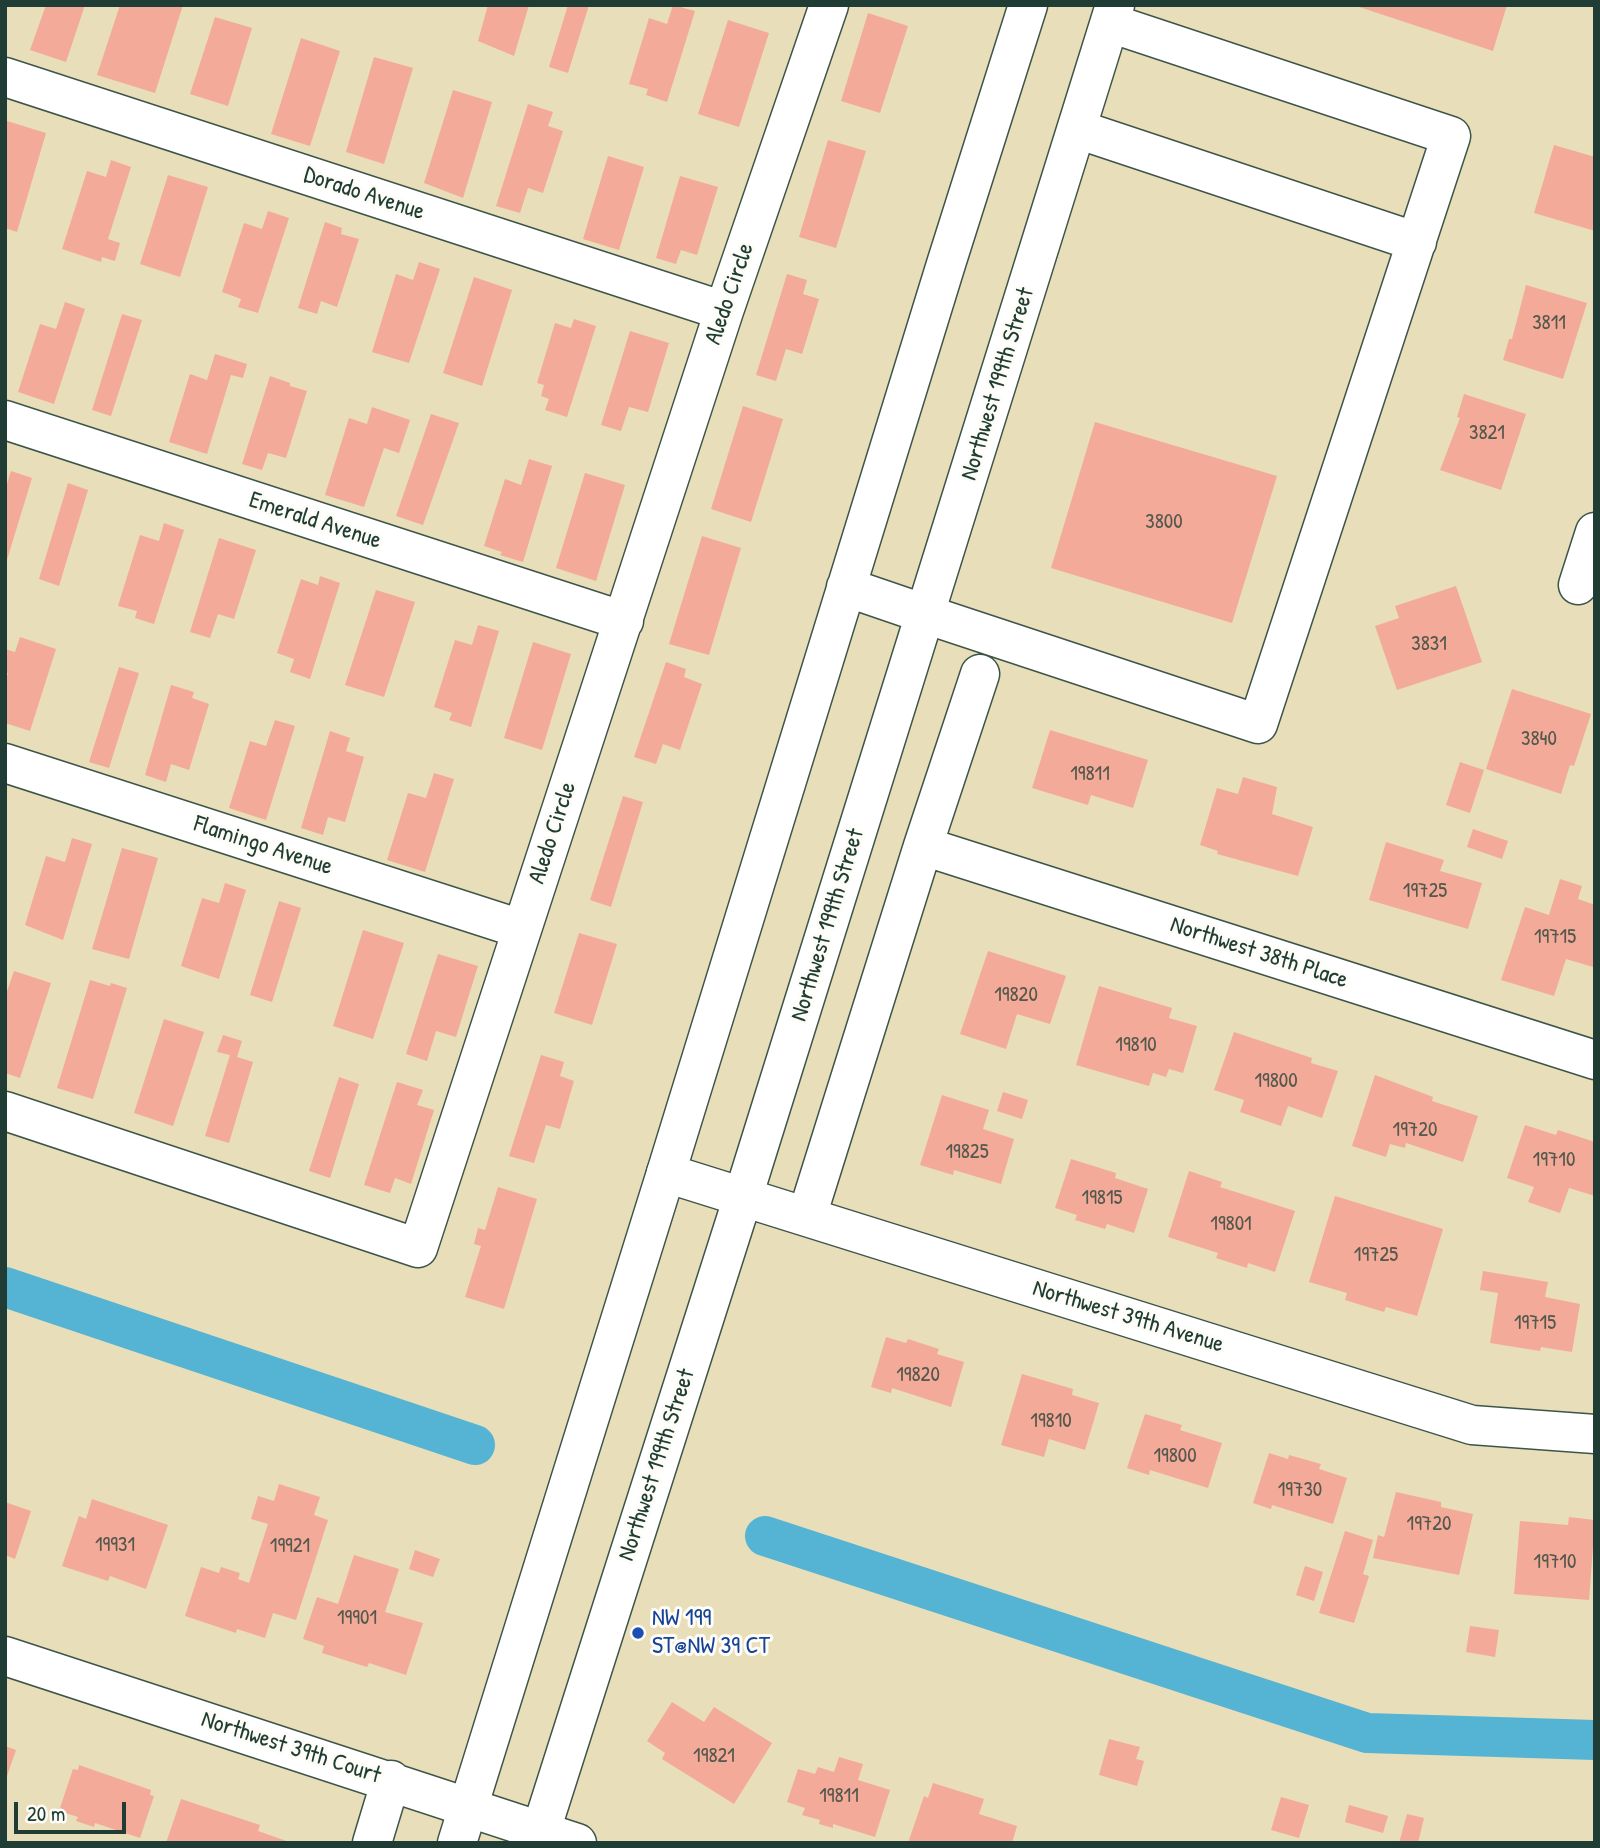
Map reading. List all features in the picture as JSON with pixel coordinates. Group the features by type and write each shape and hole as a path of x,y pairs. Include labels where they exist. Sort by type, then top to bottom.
{"main road":[{"path":"457,1843 1028,5"},
{"name":"Aledo Circle","path":"5,1111 418,1248 624,621 819,8"},
{"path":"846,587 1258,724 1451,136 1112,14"},
{"name":"Northwest 199th Street","path":"539,1837 743,1197 1112,14"},
{"name":"Dorado Avenue","path":"5,77 724,311"},
{"path":"1077,129 1417,242"},
{"name":"Emerald Avenue","path":"5,421 624,621"},
{"path":"1578,585 1595,532"},
{"path":"807,1216 980,674"},
{"name":"Flamingo Avenue","path":"5,762 522,929"},
{"name":"Northwest 38th Place","path":"923,846 1595,1060"},
{"name":"Northwest 39th Avenue","path":"666,1173 1472,1425 1595,1434"},
{"name":"Northwest 39th Court","path":"5,1656 468,1806 539,1837 577,1843"},
{"path":"372,1843 391,1780"}],"building":[{"path":"46,5 85,5 66,62 30,50"},
{"path":"120,5 183,5 155,93 97,75"},
{"path":"488,5 529,5 514,56 478,41"},
{"path":"568,5 589,5 568,73 549,67"},
{"path":"673,5 695,11 667,102 646,95 648,89 629,84 649,18 667,24"},
{"path":"1353,5 1507,5 1493,51"},
{"path":"868,13 908,26 880,113 841,101"},
{"path":"215,17 252,28 228,106 190,94"},
{"path":"728,20 769,33 739,127 698,114"},
{"path":"301,38 340,51 310,146 271,134"},
{"path":"374,57 413,68 384,164 346,152"},
{"path":"453,90 492,102 463,198 424,183"},
{"path":"528,104 553,112 548,126 563,131 543,193 528,188 520,213 496,206"},
{"path":"7,121 46,133 17,232 5,228"},
{"path":"828,140 866,151 836,248 799,237"},
{"path":"1554,145 1595,157 1595,231 1534,213"},
{"path":"608,156 644,167 619,250 583,239"},
{"path":"111,160 131,167 108,239 120,243 115,261 102,257 101,262 62,249 87,171 106,177"},
{"path":"168,175 208,187 180,277 140,264"},
{"path":"680,176 718,187 697,255 681,250 676,264 656,258"},
{"path":"268,211 289,218 258,313 238,307 241,299 222,292 244,223 262,229"},
{"path":"325,222 342,228 341,234 359,239 337,307 321,301 317,314 298,308"},
{"path":"419,262 440,269 409,363 372,352 396,274 413,280"},
{"path":"787,274 807,280 803,294 819,299 802,354 786,349 776,381 756,375"},
{"path":"474,277 512,290 482,386 443,373"},
{"path":"1526,285 1587,303 1563,379 1503,360 1509,339 1512,339"},
{"path":"65,302 85,309 54,404 18,392 40,324 56,329"},
{"path":"122,314 142,320 111,416 92,410"},
{"path":"574,319 596,326 567,417 545,410 549,399 541,396 544,385 537,383 555,323 571,328"},
{"path":"630,331 669,343 648,412 629,407 621,431 601,425"},
{"path":"215,354 247,364 243,378 231,375 207,454 169,442 190,374 207,380"},
{"path":"270,376 307,391 286,458 268,453 262,470 242,464"},
{"path":"1464,394 1526,414 1501,490 1440,470 1460,418 1457,417"},
{"path":"743,406 783,419 751,522 711,509"},
{"path":"372,407 410,420 399,453 384,448 364,507 325,495 349,418 367,424"},
{"path":"431,414 459,423 423,525 396,516"},
{"path":"1095,422 1277,476 1232,623 1051,568"},
{"path":"529,459 552,466 523,562 500,555 502,552 484,546 505,479 521,485"},
{"path":"11,471 32,478 6,563 5,490"},
{"path":"585,473 625,485 596,581 556,568"},
{"path":"68,483 88,490 59,586 39,579"},
{"path":"164,523 184,530 154,624 135,618 137,611 118,606 140,535 159,541"},
{"path":"702,536 741,548 709,655 669,644"},
{"path":"219,538 256,550 234,619 218,614 210,638 190,632"},
{"path":"320,576 340,583 310,679 290,672 294,659 277,653 301,579 318,585"},
{"path":"1456,586 1482,662 1397,690 1375,626 1399,618 1395,606"},
{"path":"376,590 415,602 384,697 345,685"},
{"path":"478,625 499,631 471,727 449,720 452,713 434,707 455,640 472,645"},
{"path":"20,637 56,649 30,731 5,723 5,683 8,673 5,672 5,649 15,652"},
{"path":"533,642 571,654 542,750 504,738"},
{"path":"666,662 686,669 684,677 702,684 680,750 663,744 656,764 634,757"},
{"path":"119,667 139,673 109,768 89,762"},
{"path":"171,685 194,692 192,698 209,704 189,770 171,764 166,782 145,775"},
{"path":"1512,689 1591,714 1574,766 1570,765 1561,794 1486,769"},
{"path":"275,720 295,726 266,820 229,808 250,741 266,746"},
{"path":"1050,730 1148,760 1133,808 1091,795 1088,805 1032,788"},
{"path":"330,731 350,738 346,751 364,757 345,822 328,817 323,835 301,828"},
{"path":"1460,762 1484,770 1470,813 1446,805"},
{"path":"434,773 454,779 425,872 387,860 408,793 426,798"},
{"path":"1243,777 1277,787 1272,814 1313,827 1298,876 1217,854 1218,851 1200,845 1217,788 1238,794"},
{"path":"623,796 643,802 611,907 590,900"},
{"path":"1473,829 1508,841 1502,859 1467,847"},
{"path":"72,838 92,844 63,940 25,925 46,856 65,862"},
{"path":"1386,842 1444,860 1440,871 1482,883 1468,929 1369,900"},
{"path":"122,848 158,858 129,959 92,949"},
{"path":"1560,879 1582,886 1578,899 1595,905 1595,962 1593,967 1566,959 1554,996 1501,980 1525,907 1549,915"},
{"path":"225,883 246,890 219,979 181,966 202,898 219,903"},
{"path":"279,901 301,908 272,1002 250,995"},
{"path":"363,930 404,943 373,1039 333,1026"},
{"path":"579,933 617,944 592,1025 554,1013"},
{"path":"988,951 1066,976 1050,1024 1017,1014 1006,1049 960,1034"},
{"path":"438,954 478,966 456,1037 436,1031 427,1061 406,1054"},
{"path":"14,971 51,983 20,1078 5,1073 5,997"},
{"path":"90,980 127,988 93,1099 57,1088"},
{"path":"1099,986 1172,1008 1169,1018 1197,1026 1183,1073 1169,1069 1166,1077 1153,1073 1149,1086 1076,1065"},
{"path":"164,1019 204,1032 173,1126 134,1113"},
{"path":"1234,1032 1312,1058 1311,1063 1338,1071 1322,1118 1288,1106 1281,1126 1240,1112 1244,1100 1214,1090"},
{"path":"223,1035 242,1041 237,1057 253,1062 229,1143 205,1136 230,1055 217,1052"},
{"path":"541,1055 564,1062 560,1076 574,1081 560,1129 546,1125 534,1163 509,1156"},
{"path":"1375,1075 1433,1097 1432,1101 1478,1116 1463,1162 1406,1143 1405,1148 1390,1144 1386,1157 1352,1146"},
{"path":"339,1077 359,1084 330,1178 309,1171"},
{"path":"397,1082 423,1090 417,1105 434,1110 411,1184 395,1178 390,1193 364,1185"},
{"path":"1003,1092 1028,1100 1022,1119 997,1111"},
{"path":"942,1095 989,1110 983,1129 1014,1139 1001,1184 954,1170 953,1175 920,1165"},
{"path":"1525,1125 1556,1135 1558,1130 1595,1142 1595,1196 1569,1188 1560,1213 1528,1202 1534,1187 1507,1178"},
{"path":"1071,1159 1116,1173 1115,1178 1148,1189 1134,1233 1107,1224 1105,1229 1075,1220 1077,1215 1055,1208"},
{"path":"1189,1171 1222,1182 1220,1187 1295,1211 1275,1272 1248,1263 1247,1268 1216,1258 1218,1253 1168,1237"},
{"path":"498,1187 537,1199 504,1309 465,1297 481,1246 474,1244 478,1228 485,1230"},
{"path":"1335,1196 1443,1229 1417,1316 1386,1307 1384,1312 1345,1300 1347,1293 1309,1282"},
{"path":"1483,1271 1548,1282 1545,1297 1580,1304 1572,1352 1541,1347 1540,1351 1490,1343 1498,1293 1480,1290"},
{"path":"886,1337 906,1343 908,1339 939,1349 937,1354 964,1362 951,1407 892,1388 891,1393 871,1387"},
{"path":"1022,1374 1073,1389 1072,1395 1099,1403 1085,1450 1049,1439 1044,1457 1001,1445"},
{"path":"1145,1414 1182,1425 1180,1430 1222,1443 1208,1488 1150,1470 1149,1475 1127,1468"},
{"path":"1269,1453 1288,1459 1289,1455 1321,1464 1319,1469 1347,1478 1333,1524 1272,1505 1271,1509 1253,1503"},
{"path":"279,1484 320,1497 314,1515 328,1520 296,1620 273,1613 265,1638 237,1629 236,1633 185,1616 201,1567 219,1573 221,1567 240,1573 238,1579 249,1583 268,1524 251,1519 258,1496 274,1501"},
{"path":"1396,1492 1441,1502 1441,1507 1473,1514 1459,1575 1373,1558 1378,1535 1384,1537"},
{"path":"92,1499 168,1525 146,1589 110,1576 108,1581 62,1566 79,1516 86,1519"},
{"path":"5,1502 31,1511 15,1559 5,1555"},
{"path":"1569,1517 1595,1520 1589,1600 1514,1594 1520,1521 1568,1525"},
{"path":"1345,1531 1373,1540 1363,1574 1369,1576 1354,1623 1319,1613"},
{"path":"415,1550 440,1559 433,1577 409,1569"},
{"path":"354,1555 399,1569 385,1612 423,1623 406,1675 369,1663 367,1667 322,1653 324,1646 303,1639 317,1597 338,1604"},
{"path":"1305,1566 1323,1572 1314,1601 1296,1595"},
{"path":"1470,1626 1499,1630 1495,1657 1466,1652"},
{"path":"672,1702 704,1722 714,1707 772,1743 734,1804 662,1759 665,1753 647,1741"},
{"path":"1109,1739 1140,1747 1136,1759 1144,1761 1137,1786 1099,1775"},
{"path":"5,1746 16,1750 6,1779 5,1779"},
{"path":"839,1757 863,1764 858,1780 890,1790 875,1837 833,1824 833,1828 819,1824 820,1820 802,1815 805,1808 787,1802 798,1769 815,1774 818,1767 834,1772"},
{"path":"79,1765 151,1790 150,1795 154,1796 140,1838 95,1823 94,1827 76,1821 78,1817 59,1811 73,1769 78,1770"},
{"path":"933,1783 984,1799 979,1814 1017,1826 1012,1843 908,1843 924,1796 928,1798"},
{"path":"1281,1797 1309,1805 1299,1838 1271,1830"},
{"path":"181,1799 260,1825 258,1831 292,1843 166,1843"},
{"path":"1349,1805 1388,1816 1383,1833 1345,1822"},
{"path":"1407,1814 1424,1818 1418,1843 1399,1843"}],"waterway":[{"path":"5,1287 475,1445"},
{"path":"765,1536 1367,1733 1595,1740"}],"place":[{"name":"NW 199 ST@NW 39 CT","path":"638,1633"}]}
